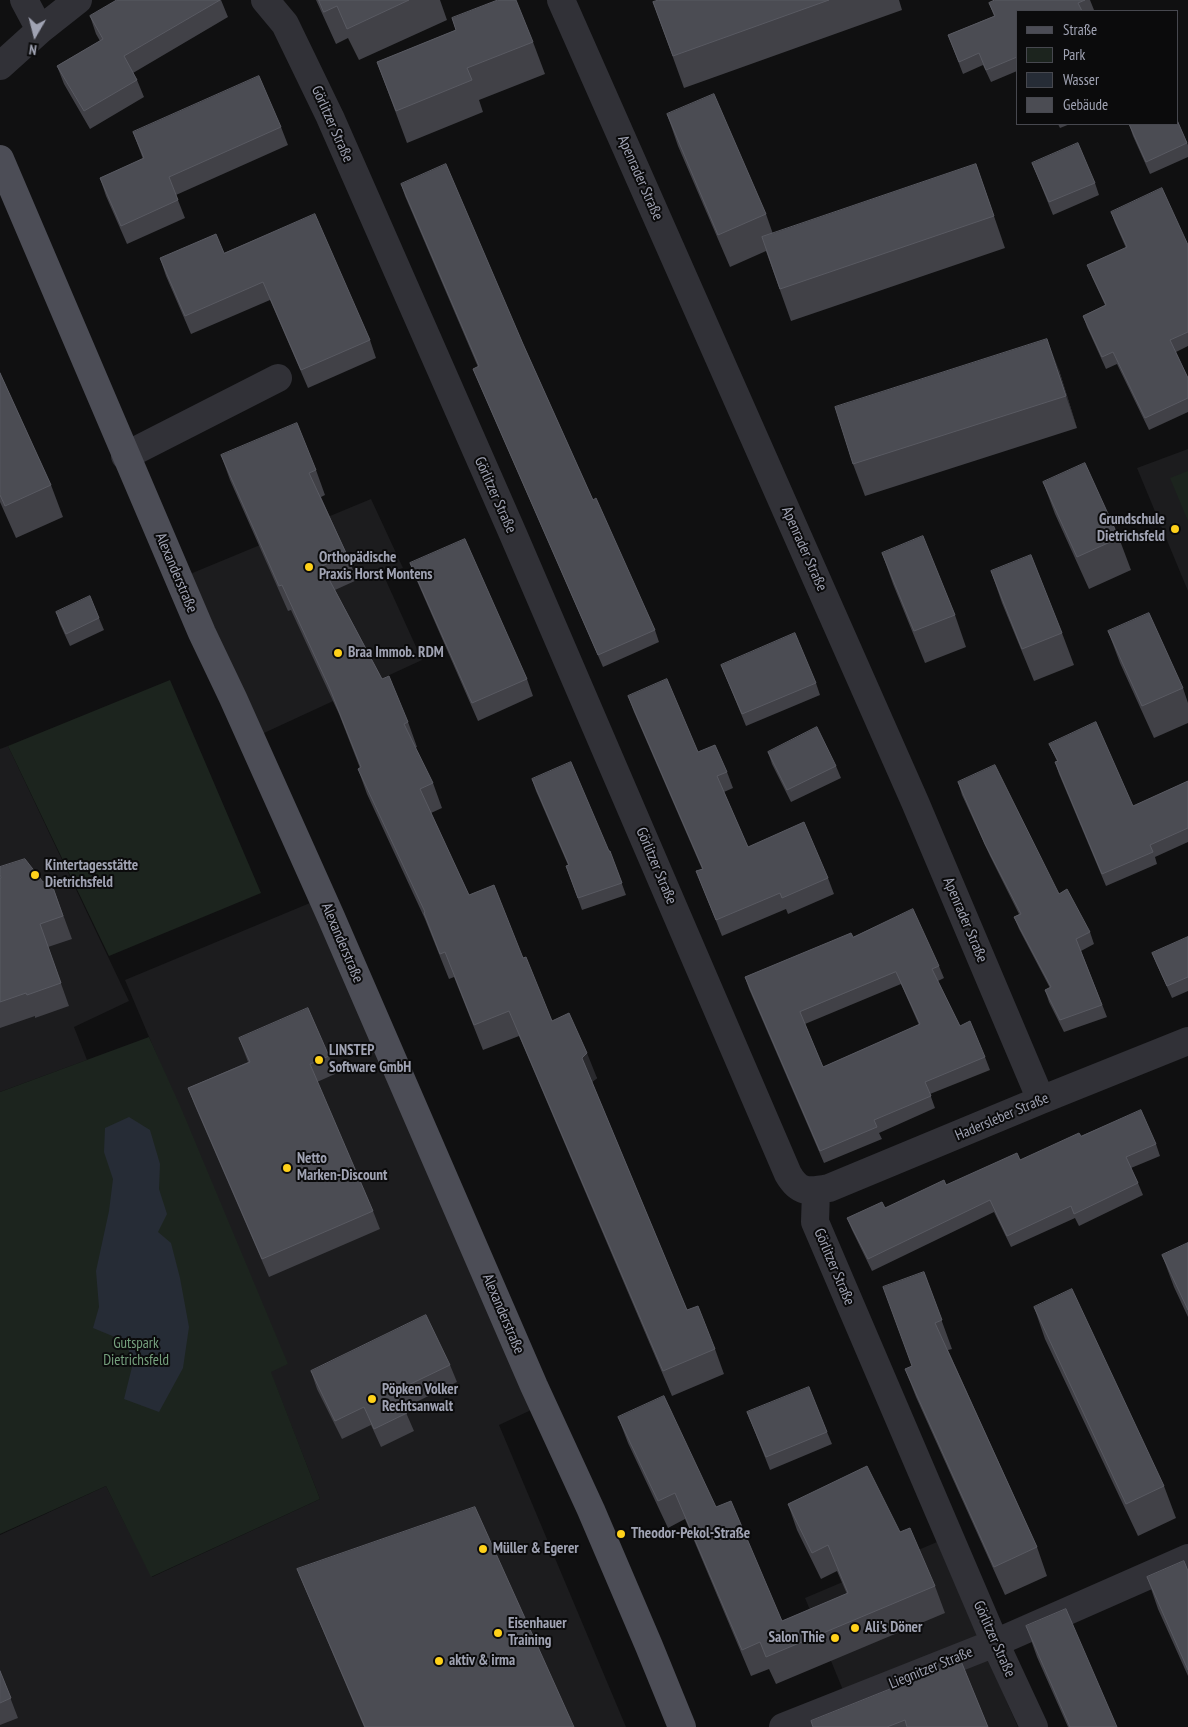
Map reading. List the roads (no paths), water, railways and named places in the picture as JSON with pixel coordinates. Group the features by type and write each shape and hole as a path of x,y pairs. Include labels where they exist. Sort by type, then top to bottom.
{"main road":[{"name":"Alexanderstraße","path":"0,159 125,456 202,633 331,918 542,1405 591,1510 682,1727"}],"street":[{"path":"24,0 40,30"},
{"path":"0,66 40,30 78,0"},
{"name":"Görlitzer Straße","path":"265,0 285,24 330,117 509,525 788,1174 794,1184 804,1189 816,1191 815,1222 995,1643 1034,1727"},
{"name":"Apenrader Straße","path":"561,0 905,778 1041,1100"},
{"path":"125,456 278,378"},
{"name":"Hadersleber Straße","path":"816,1191 829,1188 1188,1041"},
{"name":"Liegnitzer Straße","path":"783,1727 995,1643 1188,1558"}],"water":[{"path":"129,1117 150,1130 160,1164 159,1189 167,1214 158,1232 171,1243 189,1327 183,1368 159,1412 124,1399 132,1367 127,1342 93,1328 99,1307 96,1271 109,1211 113,1179 104,1152 105,1128"}],"place":[{"name":"Grundschule Dietrichsfeld","path":"1175,529"},
{"name":"Orthopädische Praxis Horst Montens","path":"309,567"},
{"name":"Braa Immob. RDM","path":"338,653"},
{"name":"Kintertagesstätte Dietrichsfeld","path":"35,875"},
{"name":"LINSTEP Software GmbH","path":"319,1060"},
{"name":"Netto Marken-Discount","path":"287,1168"},
{"name":"Pöpken Volker Rechtsanwalt","path":"372,1399"},
{"name":"Theodor-Pekol-Straße","path":"621,1534"},
{"name":"Müller & Egerer","path":"483,1549"},
{"name":"Ali's Döner","path":"855,1628"},
{"name":"Eisenhauer Training","path":"498,1633"},
{"name":"Salon Thie","path":"835,1638"},
{"name":"aktiv & irma","path":"439,1661"}],"park label":[{"name":"Gutspark Dietrichsfeld","path":"136,1352"}]}
